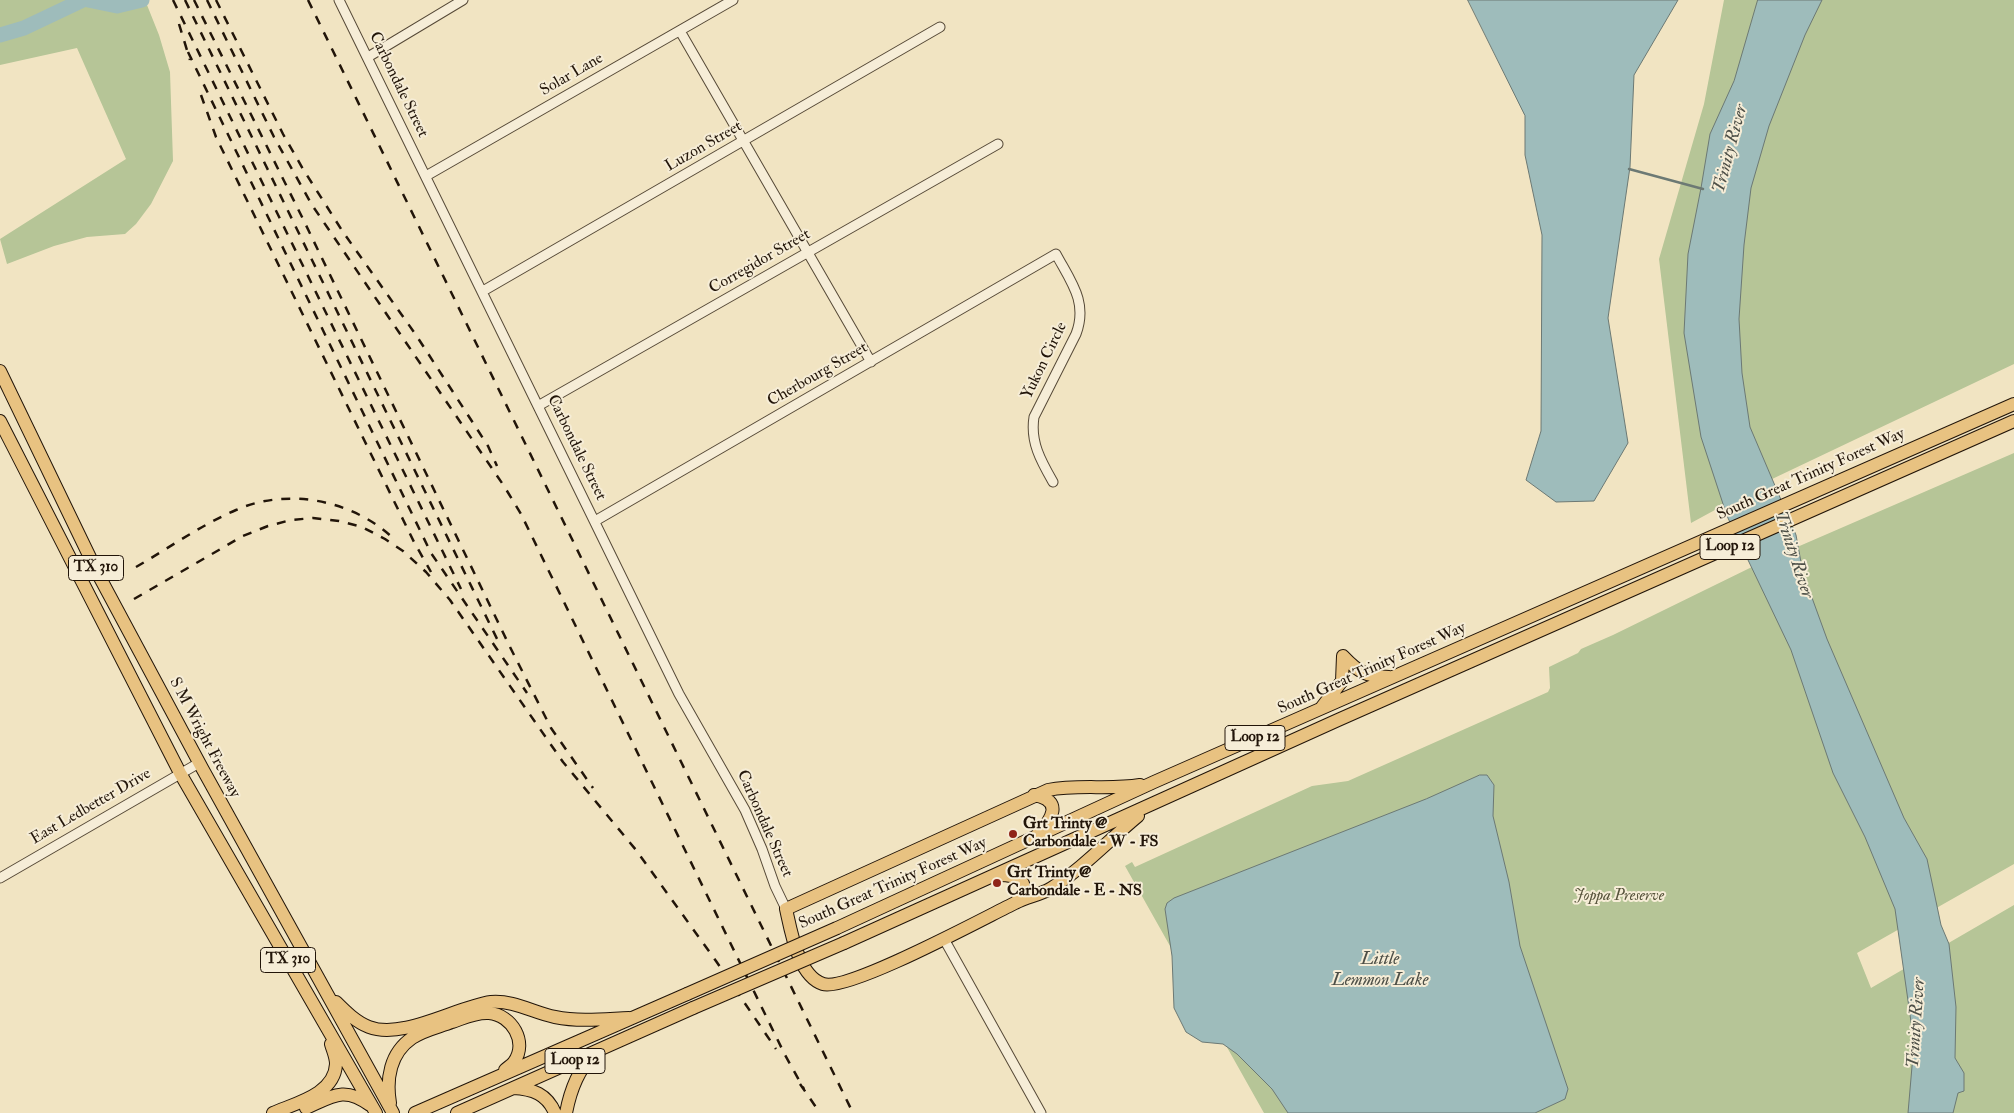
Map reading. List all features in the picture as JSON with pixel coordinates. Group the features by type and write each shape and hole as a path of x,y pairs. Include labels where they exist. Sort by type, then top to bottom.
{"main road":[{"name":"S M Wright Freeway","path":"0,371 98,574 199,763 392,1111"},
{"name":"South Great Trinity Forest Way","path":"415,1113 837,928 1032,840 1154,782 2014,404"},
{"name":"TX 310","path":"0,421 180,773 375,1110"},
{"name":"South Great Trinity Forest Way","path":"456,1113 844,943 1486,654 2014,421"},
{"path":"1321,708 1342,681 1343,656 1362,673 1373,676 1394,677"},
{"path":"1309,733 1332,714 1351,704 1357,697 1357,692"},
{"path":"1152,805 1048,890 1017,901 944,939 852,981 837,985 824,984 815,980 804,968 791,934 786,909 1034,795 1058,788 1110,788 1154,782"},
{"path":"1032,840 1046,826 1052,813 1052,806 1049,801 1043,796 1034,795"},
{"path":"997,875 1016,876 1021,879 1024,887 1017,901"},
{"path":"325,992 357,1021 370,1028 383,1030 403,1029 491,1002 506,1002 557,1018 584,1020 630,1018"},
{"path":"392,1111 388,1091 390,1070 398,1053 404,1046 411,1038 420,1033 476,1014 490,1013 498,1015 506,1020 516,1031 518,1053 514,1061 502,1074"},
{"path":"274,1113 316,1094 331,1080 336,1062 327,1027"},
{"path":"566,1113 573,1087 580,1071 598,1051"},
{"path":"513,1088 525,1088 537,1092 551,1104 555,1113"},
{"path":"295,1113 346,1093 359,1097 375,1110"}],"street":[{"name":"Carbondale Street","path":"339,0 679,694 745,810 786,909"},
{"path":"368,57 463,0"},
{"name":"Solar Lane","path":"426,176 733,0"},
{"name":"Luzon Street","path":"482,291 940,27"},
{"path":"680,31 871,362"},
{"name":"Corregidor Street","path":"538,406 998,144"},
{"name":"Cherbourg Street","path":"595,521 1056,254"},
{"name":"Yukon Circle","path":"1053,482 1041,462 1034,444 1032,430 1034,417 1076,334 1080,322 1081,309 1077,293 1056,254"},
{"name":"East Ledbetter Drive","path":"0,878 199,763"},
{"path":"944,939 1042,1113"}],"green space":[{"path":"0,0 145,0 159,35 170,72 173,161 151,204 136,224 125,234 87,237 54,246 7,264 0,239 126,159 77,48 0,65"},
{"path":"1724,0 2014,0 2014,364 1770,480 1691,523 1659,259 1704,104"},
{"name":"Joppa Preserve","path":"2014,453 2014,864 1857,953 1871,988 2014,905 2014,1113 1264,1113 1125,866 1132,862 1135,867 1312,786 1348,781 1548,692 1550,688 1549,667 1578,653 1581,649 1758,564"}],"water":[{"path":"1468,0 1678,0 1634,75 1630,167 1608,318 1628,443 1594,501 1556,502 1526,480 1541,431 1542,235 1525,155 1525,116"},
{"name":"Trinity River","path":"1758,0 1822,0 1805,35 1769,126 1751,188 1744,245 1739,319 1742,373 1750,427 1796,535 1803,573 1827,639 1904,818 1927,859 1941,925 1949,944 1956,1007 1955,1058 1964,1073 1964,1091 1958,1093 1953,1113 1908,1113 1914,1043 1895,909 1865,837 1833,773 1791,650 1727,516 1701,437 1684,333 1688,254 1710,134 1734,81"},
{"name":"Little Lemmon Lake","path":"1480,775 1487,775 1494,785 1493,816 1509,882 1520,946 1568,1089 1565,1099 1535,1113 1288,1113 1272,1089 1237,1054 1223,1044 1202,1042 1186,1032 1174,1008 1172,956 1165,909 1167,903 1174,898 1426,799"}],"waterway":[{"path":"0,35 24,28 83,0"},
{"path":"88,0 117,6 142,0"},
{"name":"Trinity River","path":"1629,169 1703,189"}],"railway":[{"path":"173,0 461,589"},
{"path":"185,0 500,645"},
{"path":"194,0 551,728 593,788"},
{"path":"207,0 274,137 312,205 504,486 521,514 785,1055 804,1089"},
{"path":"216,0 283,134 303,169 343,232 416,335 488,446 497,466"},
{"path":"308,0 853,1113"},
{"path":"179,24 190,60"},
{"path":"188,52 431,553 527,693"},
{"path":"201,95 216,137 414,542 431,572"},
{"path":"136,567 223,516 256,503 277,499 319,501 340,507 378,526 394,539"},
{"path":"134,599 243,536 268,526 291,520 313,518 339,521 362,527 403,551 426,572 450,600 563,762 636,850 716,961 776,1049"},
{"path":"800,1084 820,1113"}],"place":[{"name":"Grt Trinty @ Carbondale - W - FS","path":"1013,834"},
{"name":"Grt Trinty @ Carbondale - E - NS","path":"997,883"}]}
